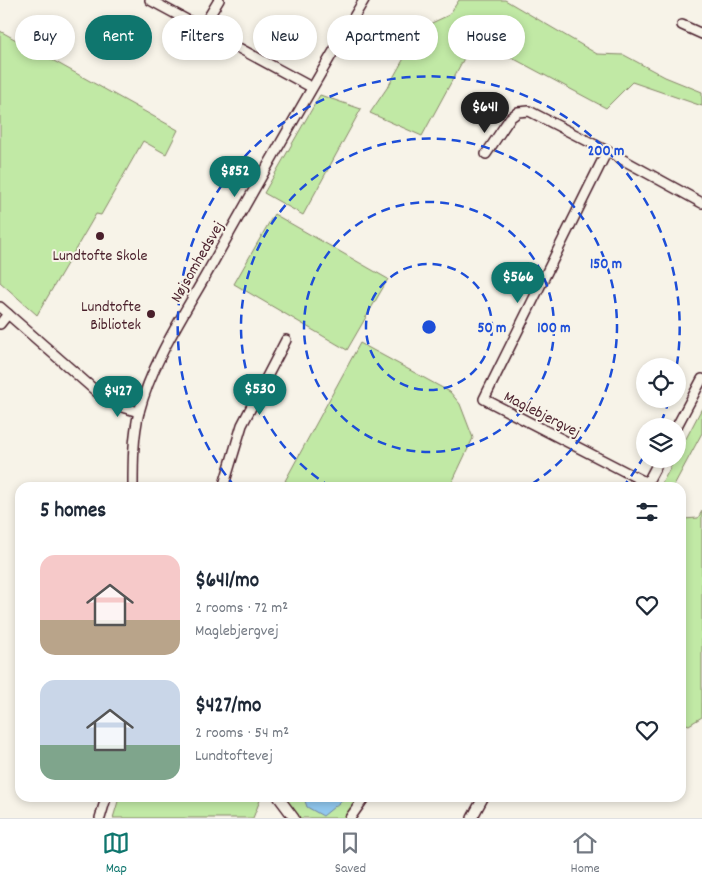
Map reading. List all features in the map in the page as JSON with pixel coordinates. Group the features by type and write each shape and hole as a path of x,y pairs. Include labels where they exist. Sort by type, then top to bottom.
{"street":[{"path":"150,0 178,15"},
{"path":"210,15 219,0"},
{"name":"Nøjsomhedsvej","path":"134,482 134,452 140,412 151,378 172,334 364,0"},
{"path":"682,26 702,34"},
{"path":"243,50 312,88"},
{"path":"486,154 510,118 518,112 529,111 702,203"},
{"name":"Maglebjergvej","path":"607,151 484,400 640,482"},
{"path":"0,307 101,396 125,408 140,412"},
{"path":"0,324 8,314"},
{"path":"225,482 242,425 286,340"},
{"path":"681,418 702,379"},
{"path":"648,482 655,468"},
{"path":"100,818 105,802"},
{"path":"282,802 294,818"},
{"path":"350,818 361,802"},
{"path":"472,818 481,802"}],"green space":[{"path":"459,0 505,0 597,54 624,55 665,77 702,92 702,106 632,82 606,108 516,60 525,60 525,15 449,15"},
{"path":"448,15 448,60 463,60 422,136 370,113 403,60 438,60 438,20"},
{"path":"0,31 15,39 15,60 52,60 178,130 166,154 143,141 101,215 96,214 37,315 0,282"},
{"path":"320,95 361,109 303,215 264,193"},
{"path":"274,214 388,279 347,350 234,284"},
{"path":"360,343 450,392 460,404 473,438 452,482 285,481"},
{"path":"702,408 702,433 686,463 686,439"},
{"path":"670,468 683,468 676,482 663,482"},
{"path":"702,511 702,717 689,725 686,724 686,519 698,518"},
{"path":"118,802 259,802 253,818 113,818"},
{"path":"288,802 355,802 345,818 300,818"}],"water":[{"path":"305,802 340,802 323,816 307,807"}],"place":[{"name":"Lundtofte Skole","path":"100,236"},
{"name":"Lundtofte Bibliotek","path":"151,314"}]}
